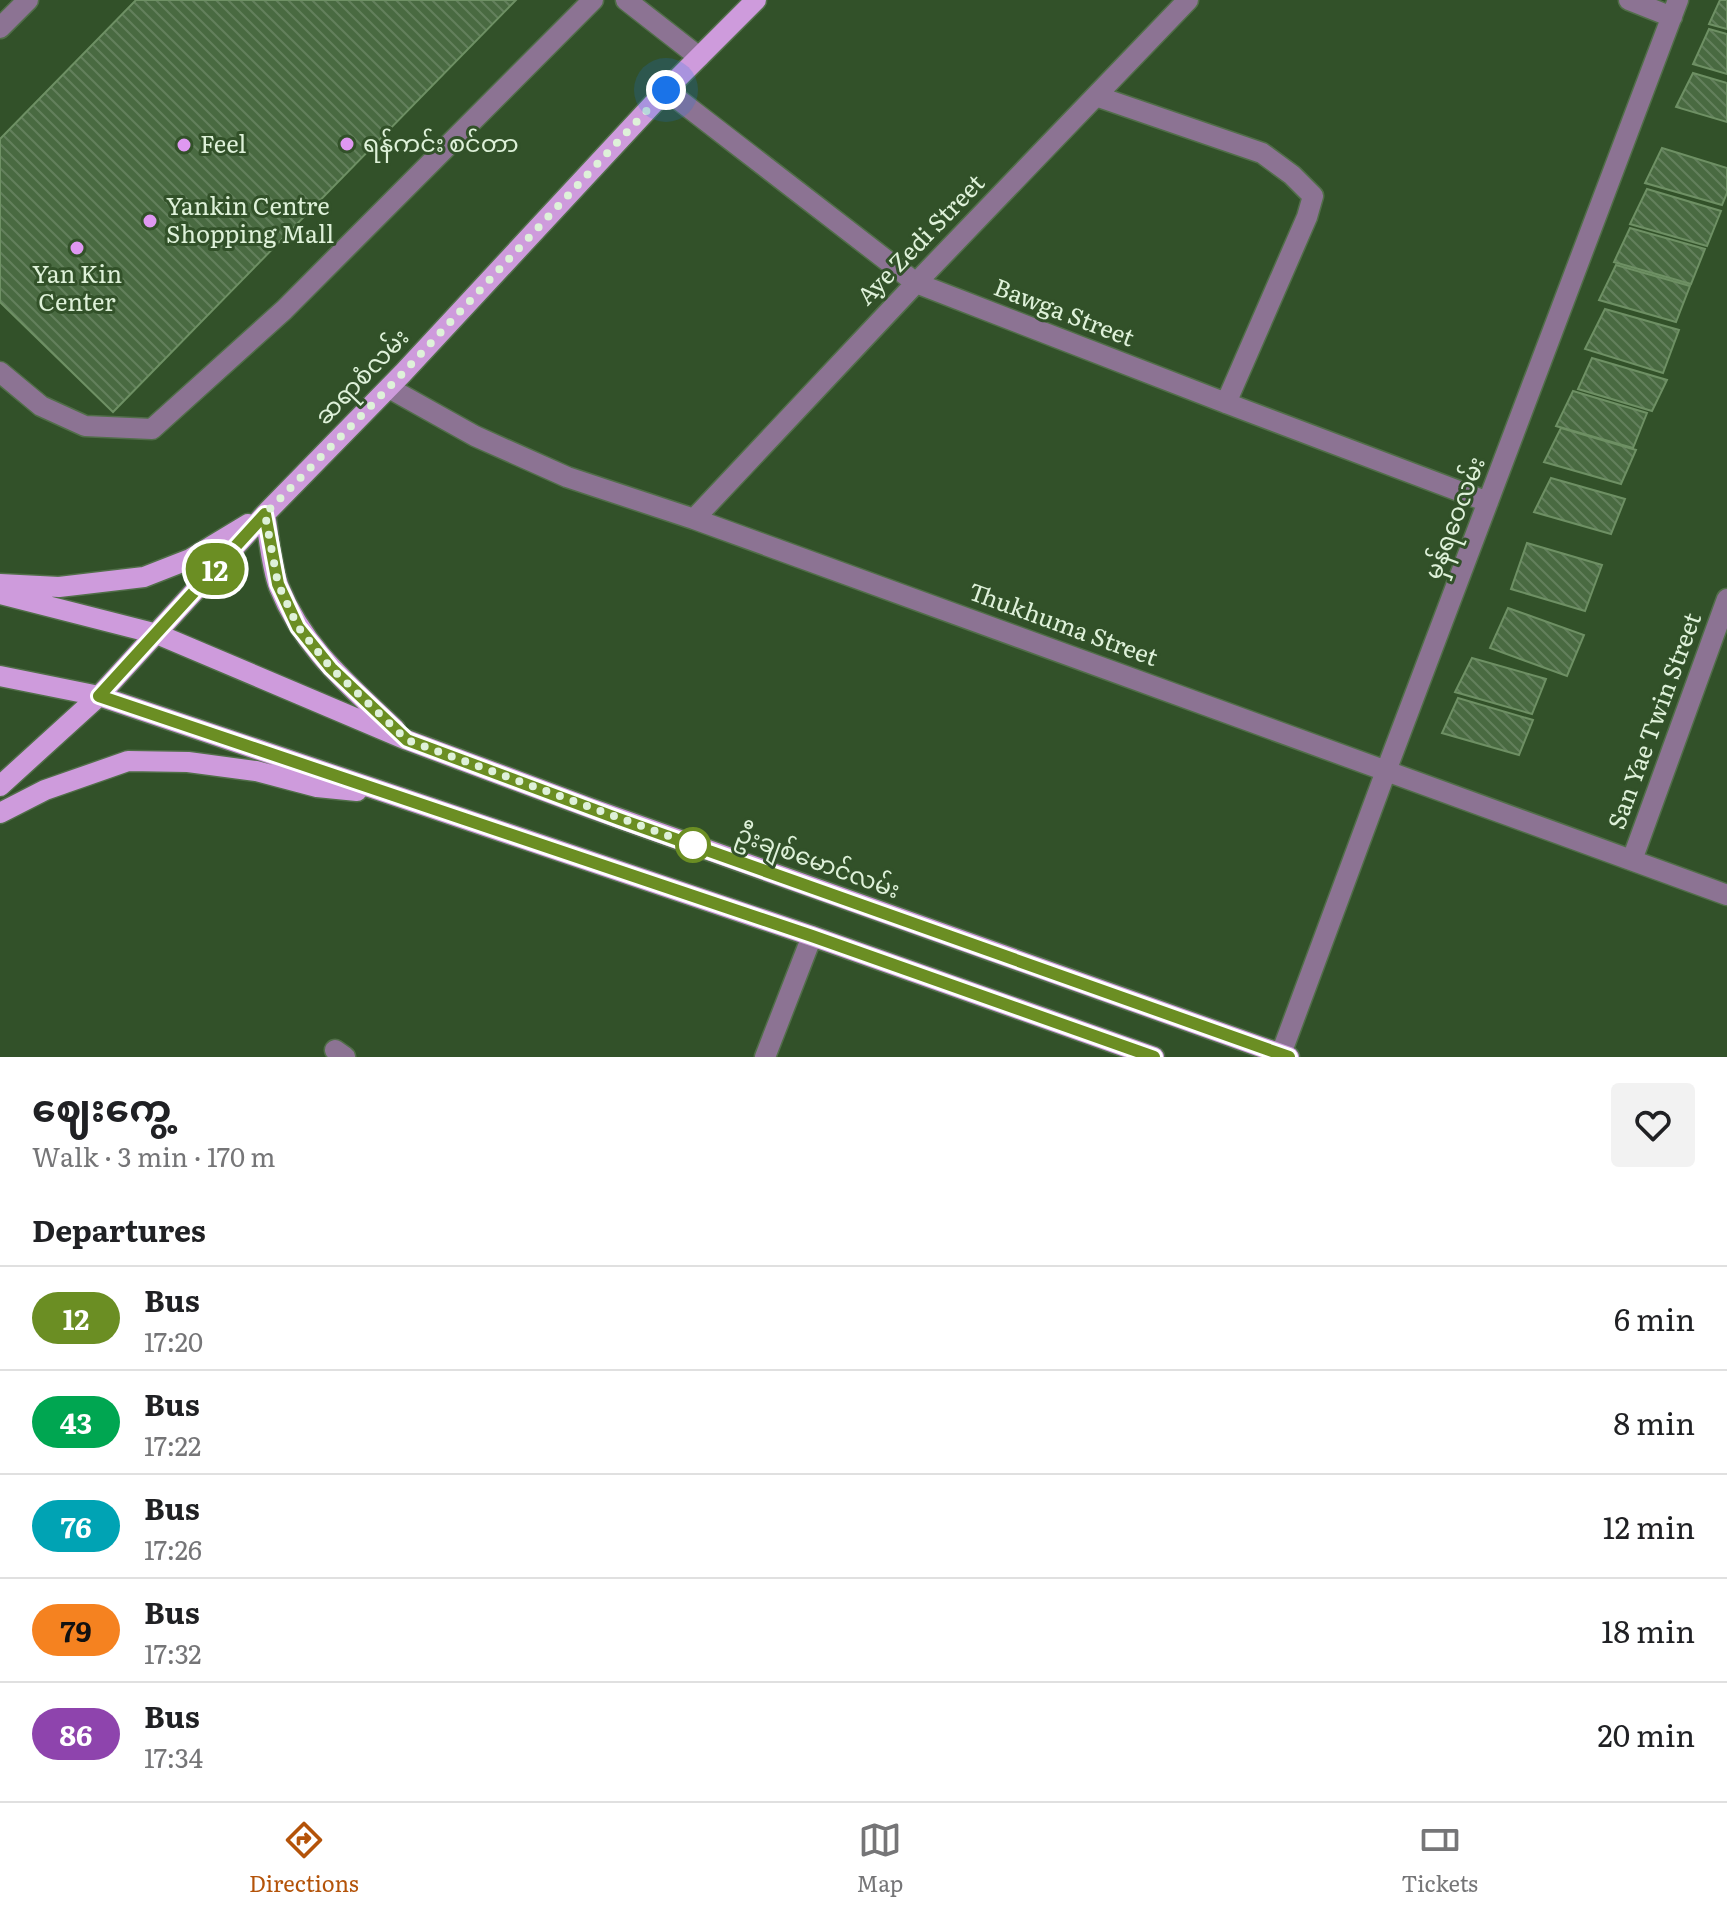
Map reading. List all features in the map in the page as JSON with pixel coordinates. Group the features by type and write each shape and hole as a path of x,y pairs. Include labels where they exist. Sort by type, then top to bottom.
{"main road":[{"name":"ဆရာစံလမ်း","path":"0,786 99,696 265,514 389,388 666,90 756,0"},
{"path":"0,584 59,587 144,577 190,559 265,514 278,584 298,627 331,668 407,740"},
{"name":"ဦးချစ်မောင်လမ်း","path":"0,594 157,634 407,740 1285,1056"},
{"path":"0,676 99,696 812,936 1154,1057"},
{"path":"0,813 45,790 128,761 188,762 256,771 317,787 393,795"}],"street":[{"path":"0,28 28,0"},
{"path":"0,372 41,406 85,426 152,429 284,310 593,0"},
{"path":"626,0 699,57"},
{"name":"Aye Zedi Street","path":"694,519 1188,0"},
{"path":"1629,0 1675,9"},
{"name":"မှန်ရဝေလမ်း","path":"1285,1056 1386,771 1675,9"},
{"name":"Bawga Street","path":"666,90 916,283 1488,502"},
{"path":"1096,96 1262,153 1292,175 1313,196 1307,217 1226,403"},
{"name":"Thukhuma Street","path":"389,388 475,436 567,477 694,519 1727,895"},
{"name":"San Yae Twin Street","path":"1632,860 1727,599"},
{"path":"765,1057 812,936"}],"building":[{"name":"Yankin Centre Shopping Mall","path":"136,0 516,0 113,412 0,302 0,139"},
{"path":"1720,0 1727,0 1727,29 1709,24"},
{"path":"1709,29 1727,34 1727,74 1693,64"},
{"path":"1693,73 1727,83 1727,122 1676,107"},
{"path":"1662,148 1727,168 1727,193 1722,205 1645,183"},
{"path":"1647,189 1721,211 1707,246 1630,224"},
{"path":"1630,228 1705,249 1691,284 1614,262"},
{"path":"1616,265 1690,286 1676,322 1599,300"},
{"path":"1605,309 1679,330 1663,373 1585,349"},
{"path":"1592,358 1667,380 1652,411 1578,389"},
{"path":"1573,391 1647,413 1633,448 1556,426"},
{"path":"1561,428 1636,450 1621,484 1544,462"},
{"path":"1551,478 1625,499 1611,534 1534,512"},
{"path":"1527,543 1602,565 1585,611 1511,589"},
{"path":"1508,608 1584,635 1567,676 1490,648"},
{"path":"1472,658 1546,679 1532,714 1455,692"},
{"path":"1458,698 1533,720 1519,755 1442,733"}],"bus line":[{"name":"12","path":"1154,1057 812,936 99,696 265,514 278,584 298,627 331,668 407,740 619,819 1289,1057"}],"place":[{"name":"ရန်ကင်း စင်တာ","path":"347,144"},
{"name":"Feel","path":"184,145"},
{"name":"Yankin Centre Shopping Mall","path":"150,221"},
{"name":"Yan Kin Center","path":"77,248"}],"route":[{"path":"666,90 403,373 265,514 278,584 298,627 331,668 407,740 707,850 693,845"}]}
